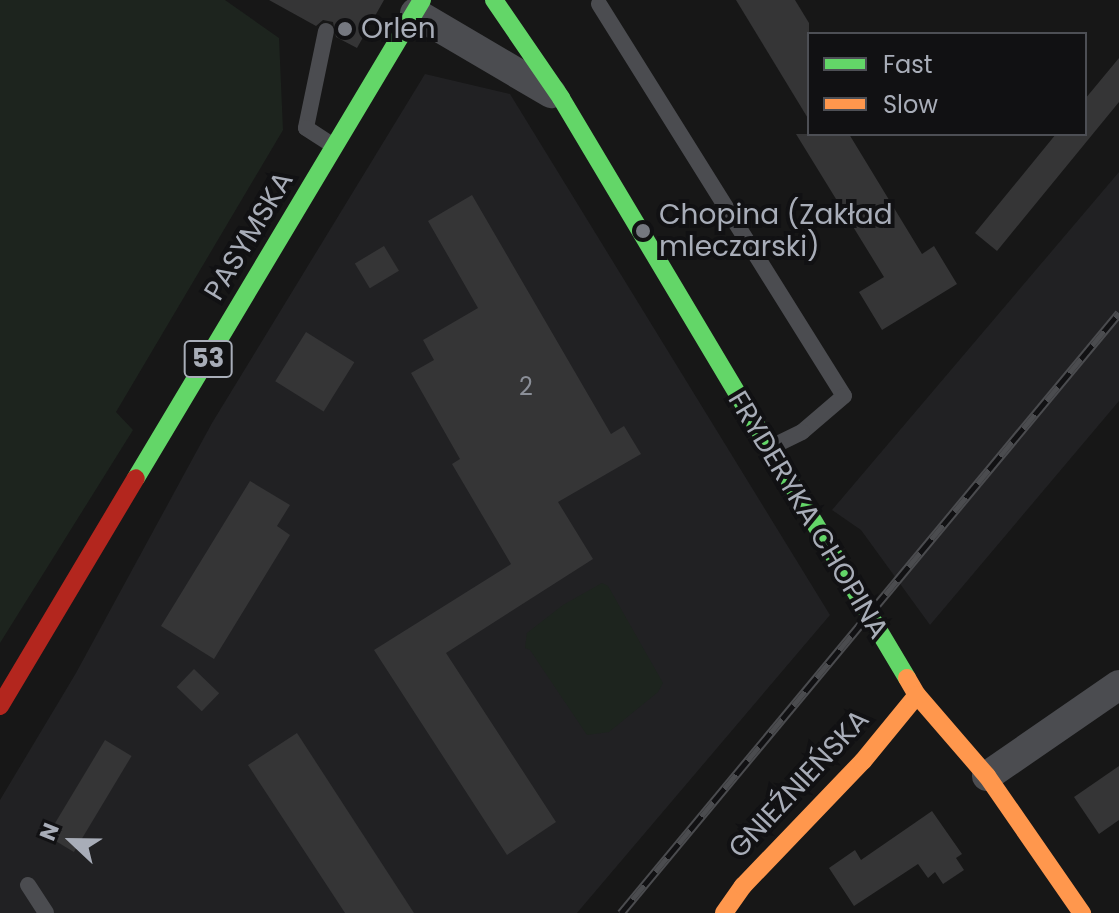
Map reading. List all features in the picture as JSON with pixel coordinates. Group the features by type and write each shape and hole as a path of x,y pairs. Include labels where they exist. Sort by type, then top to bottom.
{"street":[{"name":"FRYDERYKA CHOPINA","path":"494,0 561,98 917,695 987,776 1082,913"},
{"name":"FRYDERYKA CHOPINA","path":"418,6 561,98"},
{"name":"PASYMSKA","path":"0,706 418,6"},
{"path":"987,776 1119,685"},
{"name":"GNIEŹNIEŃSKA","path":"724,913 743,886 863,761 917,695"}],"lane":[{"path":"599,4 844,396 802,432 768,448"},
{"path":"326,31 306,128 335,147"},
{"path":"28,885 46,913"}],"shaded area":[{"path":"0,0 225,0 279,38 283,130 116,412 133,430 0,643"},
{"path":"425,74 510,94 830,615 577,913 0,913 0,800 76,673 212,423"},
{"path":"1119,172 1119,401 930,625 861,530 832,510"},
{"path":"602,583 608,586 663,683 658,692 609,732 587,735 530,650 525,648 527,633 563,605"}],"building":[{"name":"Orlen","path":"269,0 384,0 357,48 336,37 333,22 323,20 316,26"},
{"path":"736,0 795,0 809,23 807,117"},
{"path":"1119,58 1119,102 997,251 975,233 1054,136 1087,136 1087,97"},
{"path":"796,134 850,136 922,254 934,246 957,284 882,330 859,292 884,277"},
{"path":"472,195 611,434 624,426 641,454 558,502 593,559 446,653 556,822 507,855 374,650 511,564 452,464 460,459 411,373 434,360 423,340 478,308 428,221"},
{"path":"384,246 399,271 370,288 355,264"},
{"path":"306,332 354,362 324,411 275,381"},
{"path":"250,481 290,505 277,526 290,535 214,659 161,626"},
{"path":"194,669 219,693 202,711 177,687"},
{"path":"297,733 414,913 345,913 248,765"},
{"path":"105,740 132,756 74,852 47,836"},
{"path":"1119,766 1119,820 1099,834 1074,797"},
{"path":"932,811 962,854 956,858 964,870 943,884 935,872 928,878 918,864 854,906 829,868 855,850 861,860"}],"railway":[{"path":"621,913 1119,313"}],"traffic: fast":[{"path":"136,478 422,0"},
{"path":"494,0 561,98 907,678"}],"traffic: slow":[{"path":"907,678 917,695 987,776 1082,913"},
{"path":"724,913 743,886 863,761 917,695"}],"traffic: jam":[{"path":"0,706 136,478"}],"place":[{"name":"Orlen","path":"345,29"},
{"name":"Chopina (Zakład mleczarski)","path":"643,231"}]}
